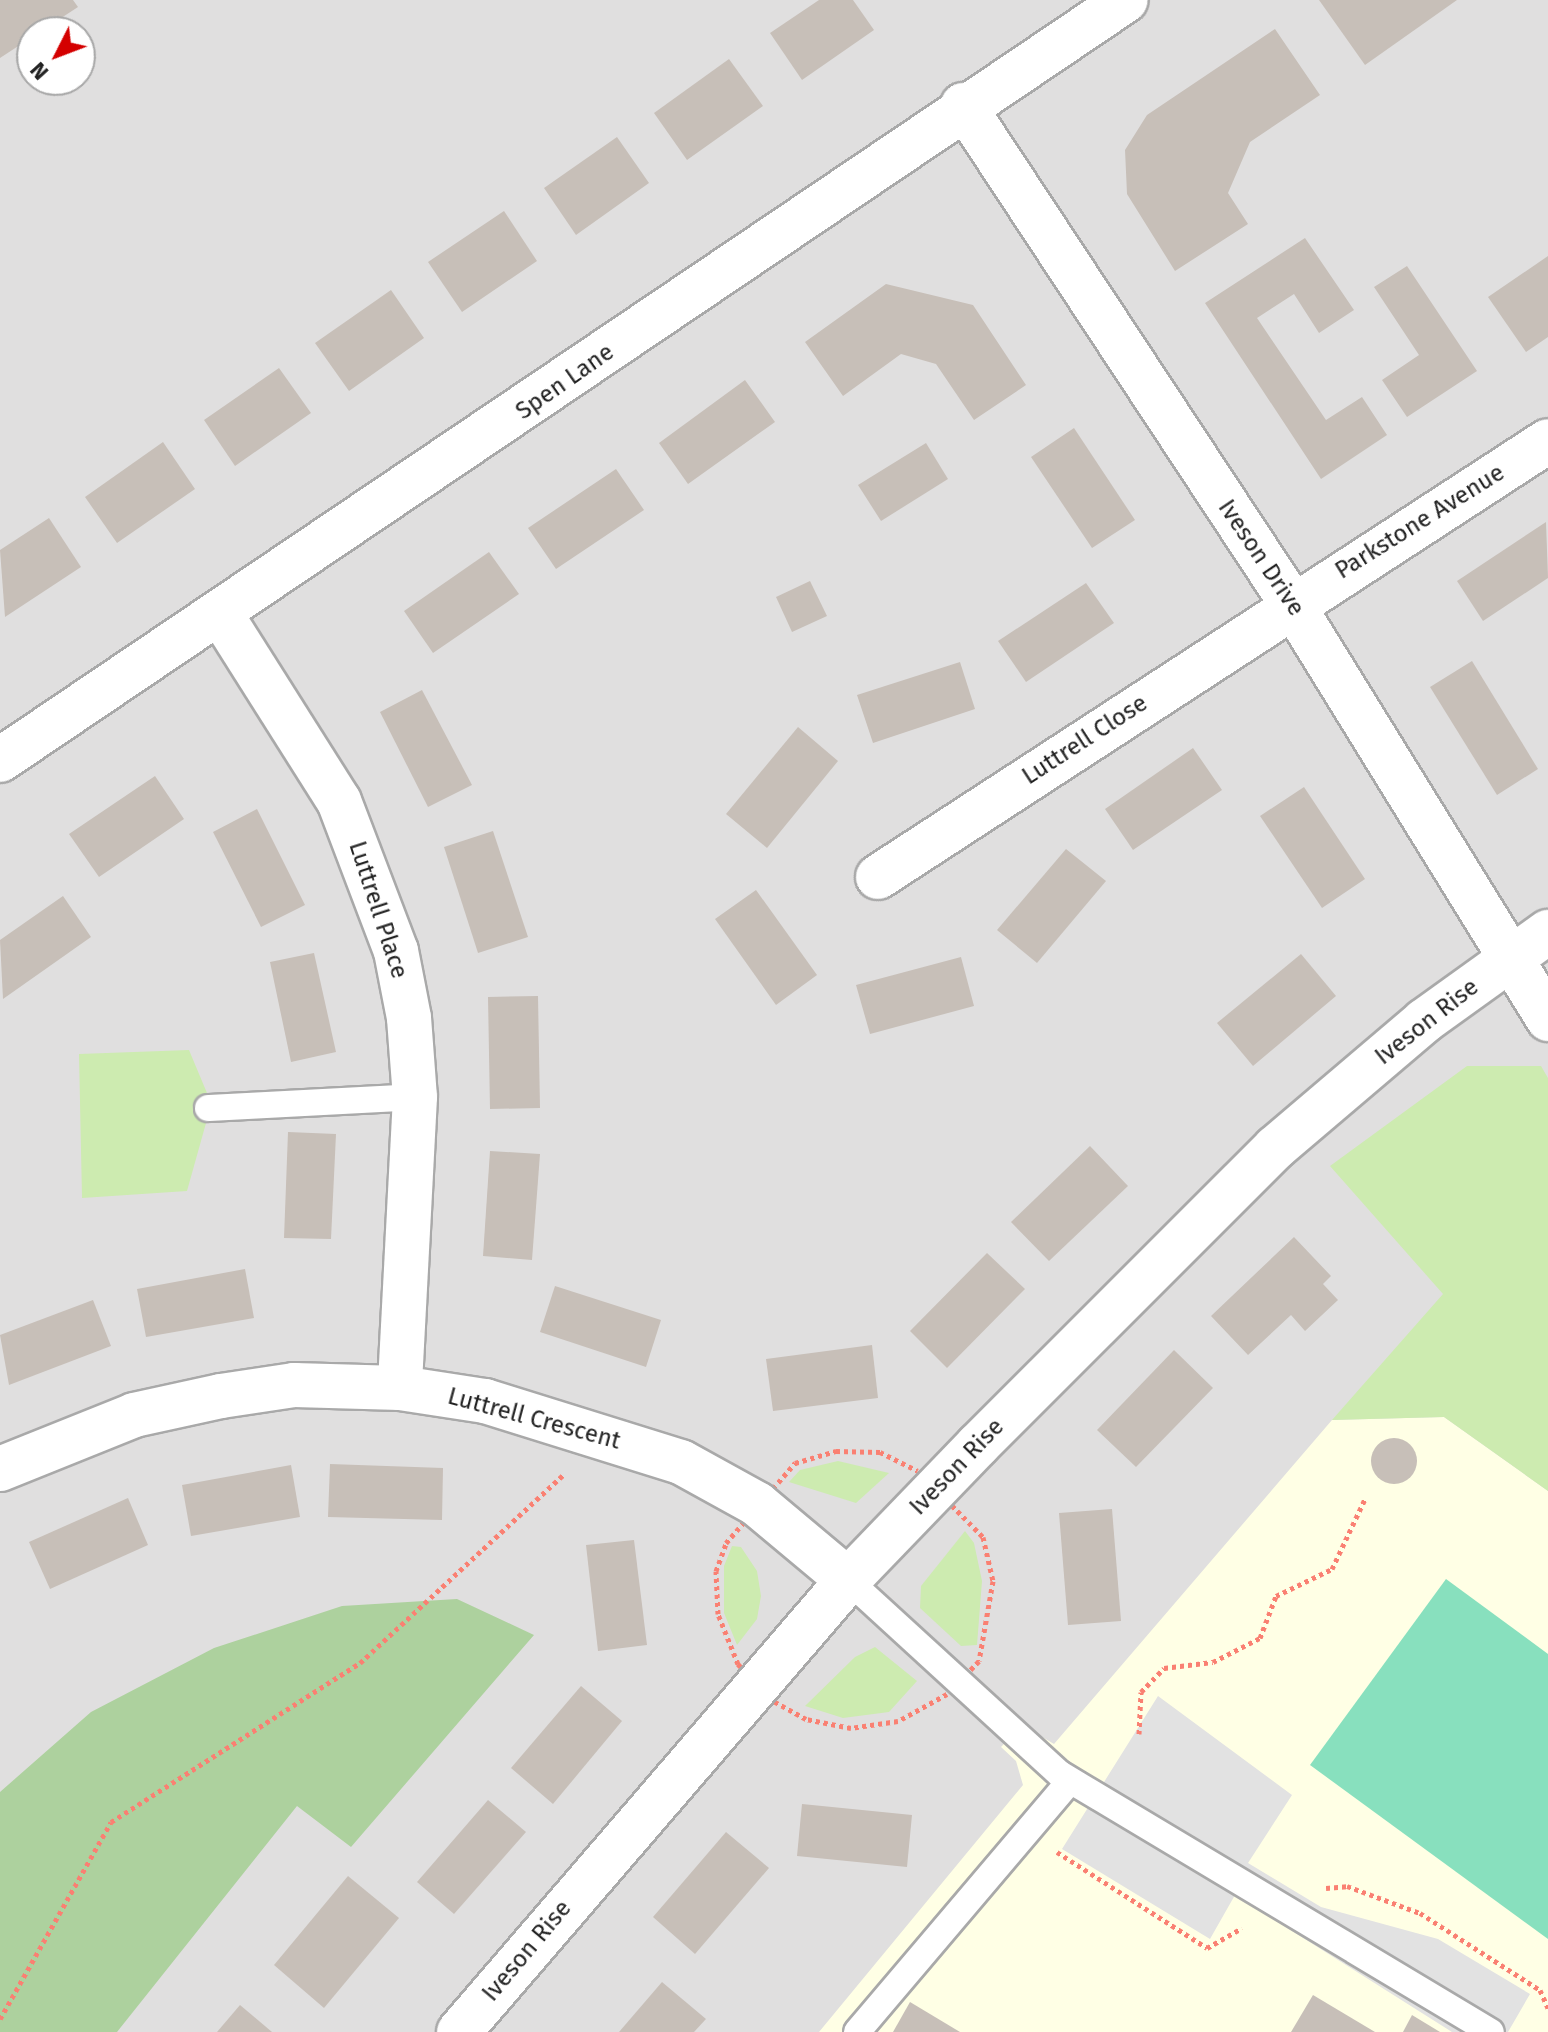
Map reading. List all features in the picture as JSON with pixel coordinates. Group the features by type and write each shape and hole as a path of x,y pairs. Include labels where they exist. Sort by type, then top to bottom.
{"street":[{"name":"Spen Lane","path":"0,760 963,105 1126,0"},
{"name":"Iveson Drive","path":"963,105 1292,604 1548,1019"},
{"name":"Parkstone Avenue","path":"1292,604 1548,441"},
{"name":"Luttrell Close","path":"878,877 1292,604"},
{"name":"Luttrell Place","path":"220,613 306,740 374,885 409,1018 415,1097 400,1388"},
{"name":"Iveson Rise","path":"459,2032 848,1580 1275,1148 1424,1021 1548,932"},
{"name":"Luttrell Crescent","path":"0,1469 134,1415 221,1396 294,1385 400,1388 485,1401 587,1428 681,1462 757,1504 848,1580"}],"lane":[{"path":"208,1108 415,1097"},
{"path":"848,1580 1070,1781 1491,2032"},
{"path":"857,2032 1070,1781"}],"path":[{"path":"0,2019 111,1822 360,1663 572,1467 587,1428"},
{"path":"1139,1734 1141,1692 1164,1668 1213,1662 1260,1638 1276,1596 1332,1569 1365,1499"}],"shaded area":[{"path":"0,0 1548,0 1548,2032 0,2032"},
{"path":"1444,1417 1548,1491 1548,2032 819,2032 1023,1785 1016,1761 1001,1747 1022,1725 1054,1744 1332,1420"},
{"path":"1158,1696 1292,1795 1248,1863 1321,1907 1438,1939 1530,1994 1508,2032 1452,2032 1235,1895 1210,1939 1062,1849"}],"green space":[{"path":"189,1050 207,1093 208,1116 187,1191 82,1198 79,1054"},
{"path":"1467,1066 1541,1066 1548,1078 1548,1491 1444,1417 1332,1420 1443,1294 1330,1166"},
{"path":"838,1461 889,1473 856,1503 789,1482 800,1470"},
{"path":"965,1531 974,1543 982,1581 977,1645 961,1646 920,1608 921,1586"},
{"path":"732,1546 741,1547 757,1571 761,1596 757,1619 737,1645 724,1613 724,1566"},
{"path":"1446,1579 1548,1654 1548,1939 1310,1765"},
{"path":"457,1599 534,1635 351,1847 297,1806 117,2032 0,2032 0,1792 91,1712 214,1648 342,1606"},
{"path":"875,1647 917,1681 889,1712 843,1718 805,1706 855,1657"}],"building":[{"path":"0,0 73,0 78,7 64,16 16,16 16,48 0,58"},
{"path":"819,0 853,0 874,30 802,80 770,33"},
{"path":"1319,0 1457,0 1365,65"},
{"path":"1275,29 1320,95 1250,142 1228,193 1248,224 1175,271 1127,194 1125,150 1147,115"},
{"path":"729,59 763,106 687,160 654,113"},
{"path":"617,137 649,183 576,235 544,188"},
{"path":"504,211 537,261 462,312 428,262"},
{"path":"1305,238 1354,310 1319,333 1294,294 1257,318 1326,420 1362,397 1387,435 1321,479 1205,303"},
{"path":"1548,256 1548,337 1526,352 1488,297"},
{"path":"1407,266 1477,371 1407,417 1382,380 1419,355 1374,287"},
{"path":"886,284 973,305 1026,385 974,420 936,364 901,354 843,396 805,342"},
{"path":"391,290 424,338 349,391 315,343"},
{"path":"279,368 311,413 235,466 204,420"},
{"path":"745,380 775,422 688,484 659,443"},
{"path":"1074,428 1135,520 1092,548 1031,457"},
{"path":"163,442 195,489 117,543 85,497"},
{"path":"926,443 948,479 881,521 858,485"},
{"path":"616,469 644,510 556,569 528,528"},
{"path":"49,518 81,567 5,617 0,550"},
{"path":"1546,522 1548,578 1483,621 1457,581"},
{"path":"489,552 519,594 433,653 404,611"},
{"path":"810,581 827,616 792,632 776,597"},
{"path":"1086,583 1114,623 1026,682 998,641"},
{"path":"1472,661 1538,769 1497,795 1430,687"},
{"path":"960,662 975,709 873,743 857,695"},
{"path":"422,690 472,785 428,807 380,712"},
{"path":"798,727 838,761 767,848 726,814"},
{"path":"1193,748 1222,790 1133,850 1105,809"},
{"path":"155,776 184,819 99,877 69,834"},
{"path":"1304,787 1365,879 1322,908 1260,816"},
{"path":"257,809 305,905 261,927 213,832"},
{"path":"493,831 528,937 478,953 444,847"},
{"path":"1066,849 1106,881 1037,963 997,930"},
{"path":"756,890 817,975 776,1005 715,919"},
{"path":"63,896 91,937 3,999 0,940"},
{"path":"314,953 336,1052 291,1062 270,962"},
{"path":"1301,954 1336,996 1253,1066 1217,1023"},
{"path":"961,957 974,1006 870,1034 856,985"},
{"path":"538,996 540,1108 490,1109 488,997"},
{"path":"288,1132 336,1134 331,1239 284,1238"},
{"path":"1090,1146 1128,1186 1049,1261 1011,1222"},
{"path":"490,1151 540,1154 532,1260 483,1256"},
{"path":"1294,1237 1331,1276 1323,1284 1338,1300 1305,1331 1291,1315 1248,1355 1211,1316"},
{"path":"987,1253 1025,1289 947,1368 910,1331"},
{"path":"245,1269 254,1318 146,1337 137,1289"},
{"path":"555,1286 661,1320 646,1367 540,1332"},
{"path":"93,1300 111,1346 9,1385 0,1335"},
{"path":"872,1345 878,1398 773,1411 766,1359"},
{"path":"1174,1350 1213,1388 1136,1467 1097,1430"},
{"path":"1394,1438 1411,1444 1417,1461 1411,1478 1394,1484 1377,1478 1371,1461 1377,1444"},
{"path":"330,1464 443,1468 442,1520 328,1517"},
{"path":"291,1465 300,1517 191,1536 182,1485"},
{"path":"128,1498 148,1545 50,1589 29,1542"},
{"path":"1112,1509 1121,1621 1068,1625 1059,1513"},
{"path":"634,1540 647,1645 598,1651 586,1545"},
{"path":"581,1686 622,1721 553,1804 511,1768"},
{"path":"488,1800 526,1832 454,1914 417,1882"},
{"path":"802,1804 912,1815 907,1867 797,1856"},
{"path":"726,1832 769,1868 695,1954 653,1917"},
{"path":"348,1876 399,1918 324,2008 274,1965"},
{"path":"662,1982 706,2019 694,2032 619,2032"},
{"path":"1313,1995 1375,2032 1291,2032"},
{"path":"910,2002 960,2032 893,2032"},
{"path":"240,2005 272,2032 217,2032"},
{"path":"1412,2015 1440,2032 1403,2032"}]}
